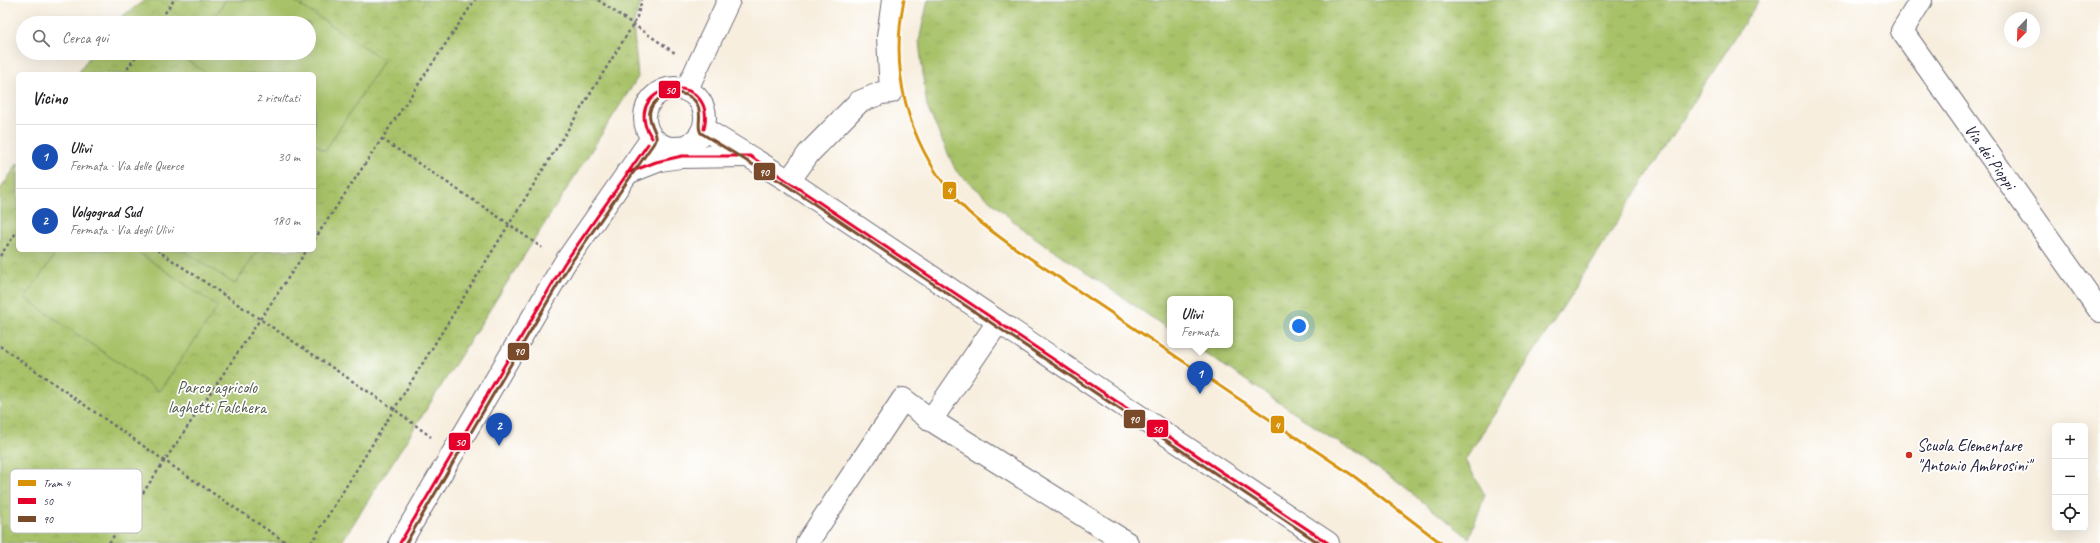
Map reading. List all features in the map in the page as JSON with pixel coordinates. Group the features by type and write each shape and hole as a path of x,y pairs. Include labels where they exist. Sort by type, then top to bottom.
{"street":[{"path":"687,89 729,0"},
{"path":"789,181 809,153 859,102 881,93 891,92 888,37 893,0"},
{"name":"Via dei Pioppi","path":"1921,0 1902,31 2100,311"},
{"path":"671,87 687,89 700,98 706,113 704,129 695,142 680,148 665,146 652,138 645,123 646,107 656,94 671,87"},
{"path":"704,129 789,181 1328,543"},
{"path":"400,543 564,264 652,138"},
{"path":"627,173 660,160 680,157 712,155 750,156"},
{"path":"931,420 998,322"},
{"path":"807,543 903,399 931,420 1127,543"}],"path":[{"path":"163,16 174,0"},
{"path":"316,237 475,0"},
{"path":"598,0 696,68"},
{"path":"311,543 636,20 642,0"},
{"path":"125,72 133,60"},
{"path":"382,139 509,224 564,264"},
{"path":"0,256 16,233"},
{"path":"160,252 394,409 452,453"},
{"path":"142,495 306,252"},
{"path":"0,346 165,461 287,543"},
{"path":"109,543 116,533"}],"green space":[{"name":"Parco agricolo laghetti Falchera","path":"145,0 642,0 633,24 638,77 341,543 0,543 0,190 16,166 16,252 316,252 316,72 79,72 87,60 316,60 316,16 123,16"},
{"path":"226,0 292,0 384,60 325,151 316,144 316,72 205,72 187,60 316,60 316,16 216,16"},
{"path":"928,0 1759,0 1465,460 1485,495 1469,538 1392,478 1197,348 1233,348 1233,296 1167,296 1167,328 1024,230 956,171 927,107 919,41"},
{"path":"57,252 138,252 218,307 159,391 25,298"},
{"path":"185,252 257,252 235,284"}],"tram line":[{"name":"4","path":"904,0 900,26 899,52 901,77 906,102 913,126 923,150 936,172 964,208 1009,244 1355,477 1441,543"}],"transit line":[{"name":"50","path":"652,138 645,124 645,109 652,98 663,91 676,89 688,91 699,98 705,111 704,129"},
{"name":"90","path":"406,543 568,267 656,140 649,115 653,105 658,99 664,96 679,93 692,98 697,104 699,108 699,127 701,133 786,185 1319,543"},
{"name":"50","path":"400,543 564,264 648,144"},
{"name":"50","path":"627,173 656,162 682,156 750,156 1328,543"}],"place":[{"name":"Ulivi","path":"1200,394"},
{"name":"Volgograd Sud","path":"499,446"},
{"name":"Scuola Elementare \"Antonio Ambrosini\"","path":"1909,455"}]}
